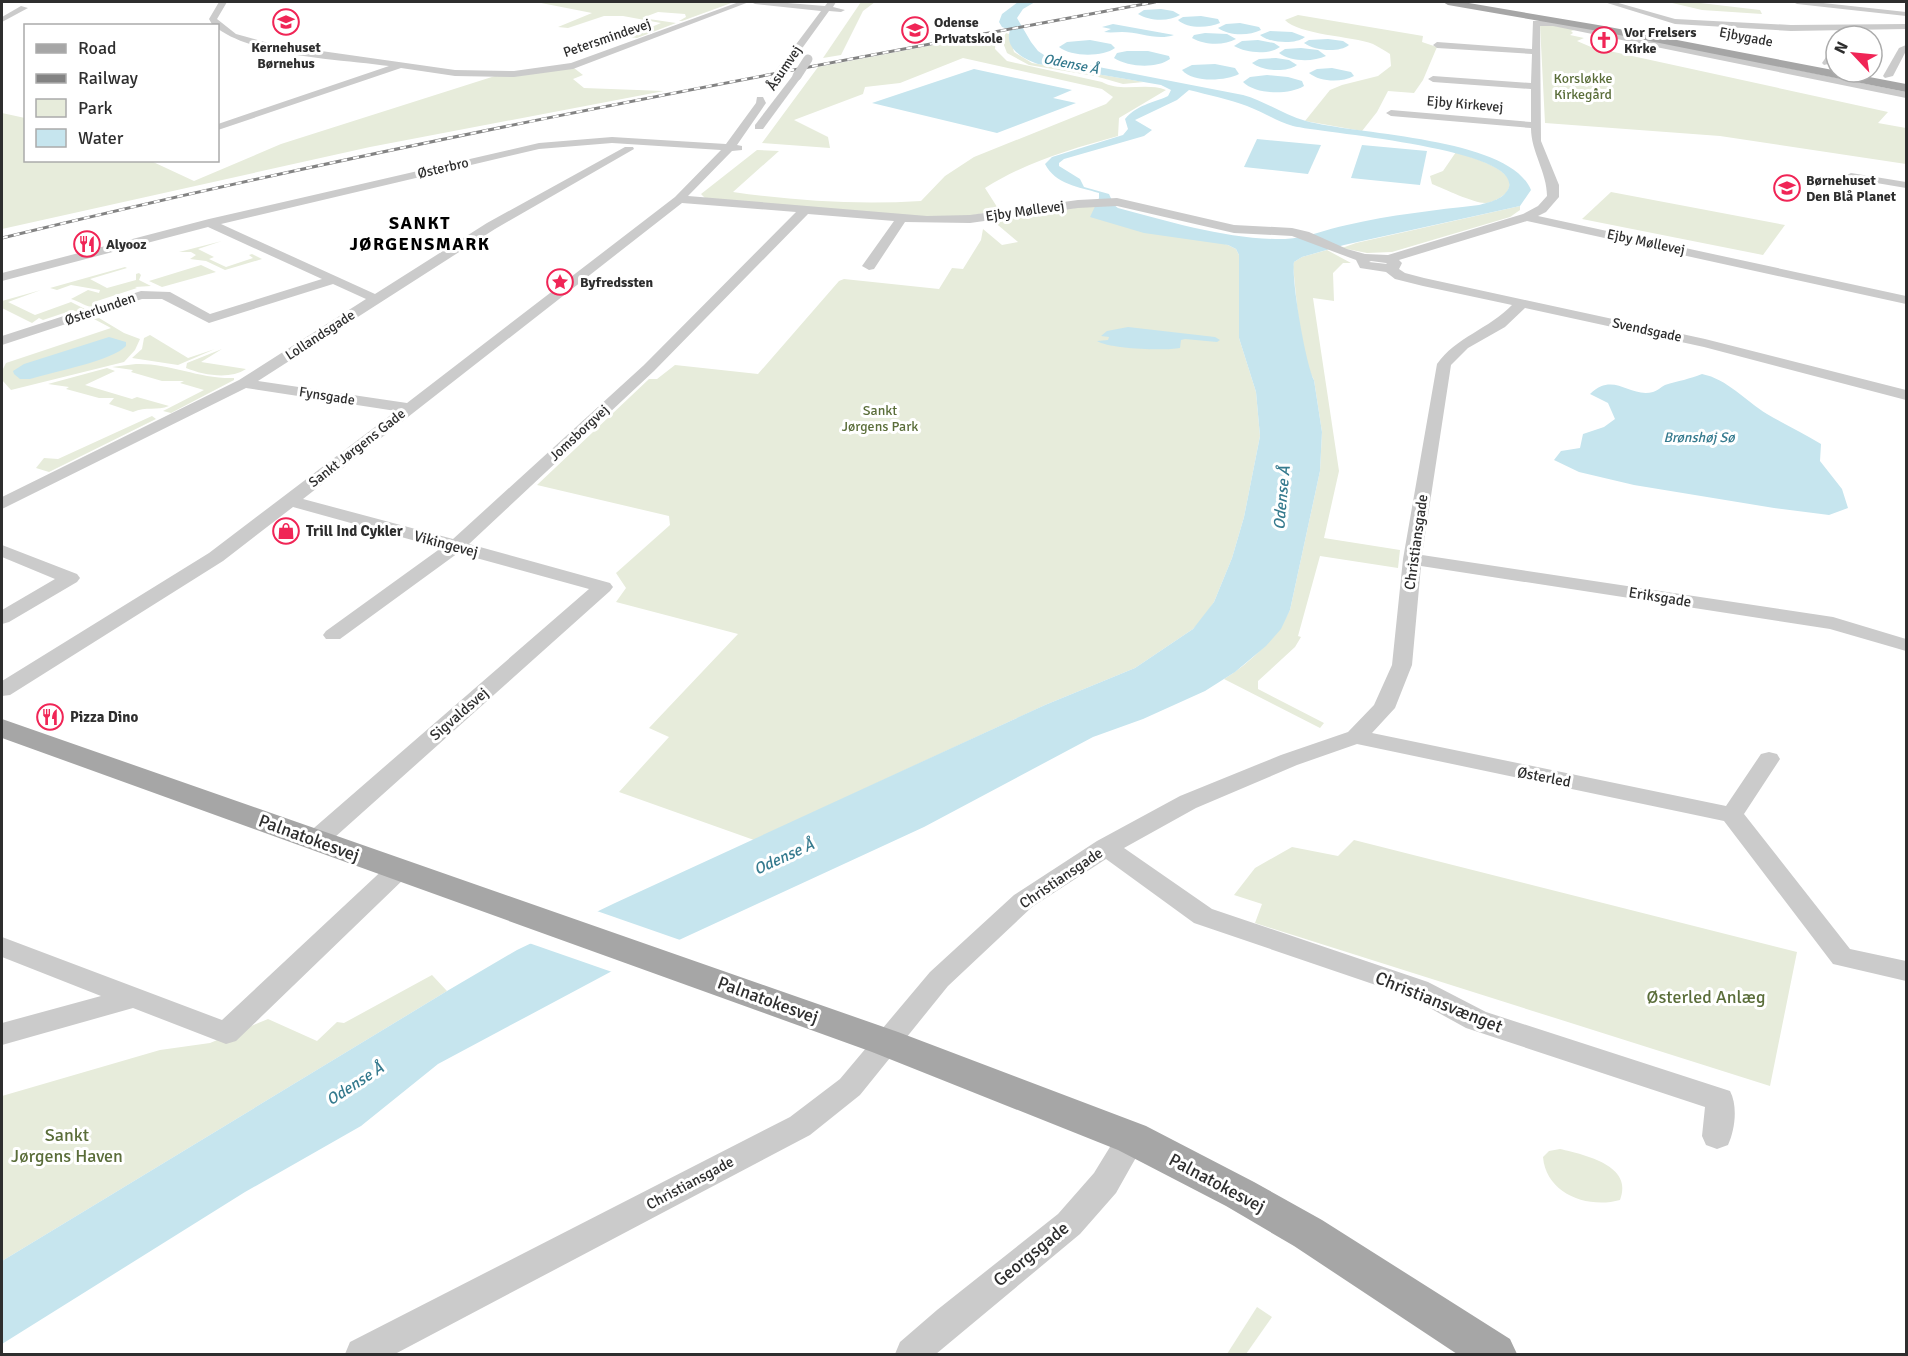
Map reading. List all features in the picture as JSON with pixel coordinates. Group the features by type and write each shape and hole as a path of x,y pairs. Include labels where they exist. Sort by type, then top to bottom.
{"main road":[{"name":"Ejbygade","path":"1448,2 1824,64"},
{"name":"Ejbygade","path":"1473,2 1906,88"},
{"path":"1884,78 1906,82"},
{"name":"Palnatokesvej","path":"2,728 398,870 662,961 885,1042 1132,1138 1240,1194 1308,1233 1495,1354"}],"street":[{"name":"Petersmindevej","path":"218,24 213,19 219,5 223,2"},
{"name":"Petersmindevej","path":"219,25 226,31 249,42 401,66 480,74 543,71 573,66 745,2"},
{"path":"755,2 829,5 841,10"},
{"path":"832,24 847,2"},
{"path":"1608,2 1675,21 1783,28 1906,27"},
{"path":"1797,2 1823,3 1906,14"},
{"name":"Åsumvej","path":"736,147 761,103 760,99 829,5"},
{"path":"2,20 24,8"},
{"name":"Ejbygade","path":"1535,52 1534,24 1553,23 1631,32 1687,48 1906,95"},
{"name":"Ejbygade","path":"1663,30 1824,64"},
{"path":"1437,45 1535,52 1536,141 1553,185 1553,197 1542,209 1527,216"},
{"path":"1888,76 1903,48 1906,48"},
{"name":"Åsumvej","path":"736,147 797,76 814,50"},
{"name":"Petersmindevej","path":"219,127 401,66"},
{"path":"1884,75 1906,82"},
{"name":"Ejby Kirkevej","path":"1433,79 1536,86"},
{"path":"709,144 729,140 760,99"},
{"name":"Ejby Kirkevej","path":"1391,112 1535,125"},
{"name":"Østerbro","path":"2,277 209,223 538,146 612,140 736,147"},
{"name":"Østerbro","path":"681,144 736,147"},
{"name":"Sankt Jørgens Gade","path":"2,690 216,557 697,183 717,173 736,147"},
{"name":"Lollandsgade","path":"2,504 244,383 491,226 629,149"},
{"path":"1851,176 1906,185"},
{"name":"Ejby Møllevej","path":"679,199 927,220 970,219 1096,202 1117,202 1234,229 1284,231 1305,235 1336,249 1364,258 1376,256 1389,263 1527,216 1906,300"},
{"name":"Jomsborgvej","path":"333,634 455,547 649,368 805,210"},
{"path":"869,266 902,218"},
{"path":"209,223 376,299"},
{"name":"Svendsgade","path":"1389,263 1410,279 1705,343 1906,394"},
{"name":"Østerlunden","path":"2,341 141,295 165,295 209,319 333,280"},
{"name":"Christiansgade","path":"362,1354 800,1126 850,1087 939,979 1023,902 1106,847 1188,802 1289,760 1356,737 1384,708 1402,665 1412,560 1444,364 1454,350 1470,339 1496,327 1522,303"},
{"name":"Fynsgade","path":"244,383 409,408"},
{"name":"Vikingevej","path":"290,501 603,587"},
{"path":"2,550 70,578 2,618"},
{"name":"Eriksgade","path":"1412,560 1833,623 1906,645"},
{"name":"Sigvaldsvej","path":"316,840 603,587"},
{"name":"Østerled","path":"1356,737 1732,815"},
{"path":"1768,759 1732,815 1842,957 1906,971"},
{"name":"Christiansvænget","path":"1106,847 1203,916 1418,989 1476,1020 1720,1100 1717,1136"},
{"path":"2,948 226,1033 398,870"},
{"path":"2,1034 136,997"},
{"name":"Georgsgade","path":"912,1354 949,1321 1070,1224 1104,1183 1132,1138"}],"green space":[{"path":"536,2 734,2 682,21 679,21 686,17 685,14 658,12 642,18 676,23 637,38 597,33 630,36 661,23 623,16 604,16 568,28 558,27 592,13"},
{"path":"861,2 875,2 863,11 841,55 823,58"},
{"path":"1668,2 1692,2 1760,10 1762,14 1702,10"},
{"path":"1298,15 1423,36 1422,42 1437,47 1423,80 1414,93 1388,91 1377,112 1362,131 1305,121 1330,90 1378,76 1391,66 1390,54 1373,44 1302,29 1285,20"},
{"name":"Korsløkke Kirkegård","path":"1540,25 1578,29 1571,31 1573,33 1570,35 1584,38 1577,41 1591,47 1888,112 1878,123 1906,128 1906,164 1720,136 1545,123"},
{"path":"1002,32 996,36 995,49 1007,61 1117,87 1150,87 1166,90 1119,118 1118,136 1066,151 1016,171 985,188 999,210 969,216 923,217 706,199 701,194 757,150 779,151 733,192 827,201 874,203 921,201 945,176 974,157 1106,104 1113,97 1102,89 963,58 900,83 865,87 863,94 794,120 828,137 830,148 762,143 818,67"},
{"path":"1006,33 1009,34 1014,52 1032,63 1144,82 1123,84 1095,76 1029,65 1007,53 1002,40"},
{"path":"574,68 583,75 573,79 584,88 664,91 370,147 2,229 2,113 24,118 24,162 153,162 194,181 281,144 495,76"},
{"path":"1456,152 1483,161 1502,172 1508,178 1510,185 1506,193 1497,200 1485,203 1432,184 1430,176 1443,171"},
{"path":"1611,192 1785,225 1763,255 1582,219"},
{"name":"Sankt Jørgens Park","path":"1095,205 1228,245 1236,249 1239,255 1239,338 1256,392 1260,436 1244,517 1232,558 1214,602 1204,617 1193,629 1135,668 1045,705 754,840 619,792 669,737 649,728 738,634 616,602 626,588 616,573 670,525 669,516 537,485 649,379 657,379 675,365 758,374 839,281 844,279 939,289 952,268 963,269 981,240 983,229 1002,245 1018,242 992,220"},
{"path":"1520,206 1520,210 1510,217 1392,252 1367,253 1342,248 1356,243"},
{"path":"222,241 198,249 214,257 209,259 226,267 253,258 249,255 252,254 262,259 225,270 206,261 190,259 196,255 191,252 179,252"},
{"path":"1327,250 1351,263 1343,263 1333,273 1334,301 1313,298 1339,471 1324,538 1400,550 1398,568 1320,556 1298,636 1301,637 1295,647 1258,681 1258,689 1324,723 1320,728 1224,679 1262,649 1278,630 1290,610 1320,471 1322,432 1314,380 1302,341 1293,267 1294,262 1302,257"},
{"path":"201,265 216,272 162,287 149,281"},
{"path":"127,268 90,279 107,288 136,280 136,274 139,273 141,275 139,280 151,286 135,287 137,288 94,302 99,306 96,307 71,299 88,290 99,293 100,290 71,285 57,290 50,288"},
{"path":"41,290 8,302 35,315 71,302 85,309 79,313 73,310 43,320 39,318 32,323 2,308 2,301"},
{"path":"99,318 124,333 140,339 135,350 124,362 11,390 2,380 2,371 6,363 111,328 94,319"},
{"path":"150,335 188,358 215,349 178,365 132,358 142,349 144,338"},
{"path":"222,349 201,362 246,369 232,374 216,375 186,368 187,363"},
{"path":"149,364 221,378 234,378 234,380 171,413 163,411 204,390 180,383 184,381 162,381 131,372 133,370 112,367"},
{"path":"107,368 115,371 85,385 132,399 137,397 169,406 133,412 109,404 114,398 99,398 66,389 69,387 48,384"},
{"path":"152,416 156,419 49,472 36,468 44,458 58,459"},
{"name":"Østerled Anlæg","path":"1354,840 1797,952 1770,1086 1255,923 1262,904 1234,895 1255,868 1292,847 1338,856"},
{"name":"Sankt Jørgens Haven","path":"432,975 447,991 2,1261 2,1096 160,1050 210,1043 268,1019 317,1041 337,1022 344,1023"},
{"path":"1560,1149 1594,1159 1614,1171 1623,1188 1620,1200 1595,1202 1582,1200 1560,1189 1546,1170 1543,1157 1549,1151"},
{"path":"1257,1307 1272,1317 1246,1354 1227,1354"}],"water":[{"name":"Odense Å","path":"1018,2 1035,2 1023,9 1017,18 1031,42 1047,57 1243,95 1306,121 1430,141 1464,149 1494,159 1517,172 1531,190 1520,206 1344,245 1302,257 1294,262 1300,322 1314,380 1322,432 1320,471 1290,610 1281,629 1266,646 1235,672 1205,691 1143,719 1093,737 924,827 614,970 438,1064 361,1126 245,1192 2,1344 2,1261 517,950 1045,705 1135,668 1193,629 1214,602 1232,558 1244,517 1260,436 1256,392 1239,338 1239,255 1236,249 1228,245 1144,233 1090,217 1099,193 1061,180 1049,171 1045,164 1052,157 1123,135 1128,129 1125,119 1130,114 1140,107 1168,96 1171,90 1161,85 1032,62 1012,47 1010,30 1002,27 999,22 1002,14","holes":["1189,90 1247,106 1293,126 1415,144 1452,152 1483,162 1504,173 1509,187 1501,197 1479,205 1380,218 1293,238 1264,239 1200,229 1118,208 1109,194 1084,187 1080,179 1059,166 1064,159 1144,136 1152,130 1135,120 1177,100"]},
{"path":"1161,9 1180,15 1159,20 1138,14 1144,10"},
{"path":"1201,16 1218,19 1220,23 1198,27 1178,20 1183,17"},
{"path":"1240,23 1259,27 1261,30 1239,34 1228,33 1218,28 1226,24"},
{"path":"1113,24 1174,35 1155,37 1129,32 1104,32 1111,29 1102,27"},
{"path":"1270,31 1292,32 1305,37 1301,40 1282,42 1260,35"},
{"path":"1227,34 1236,39 1214,44 1192,38 1194,35"},
{"path":"1090,40 1111,44 1115,48 1103,53 1087,55 1071,53 1059,47 1067,42"},
{"path":"1258,40 1274,43 1280,47 1275,50 1257,52 1234,46 1242,41"},
{"path":"1309,40 1343,41 1349,45 1345,48 1327,50 1314,48 1304,43"},
{"path":"1285,49 1318,50 1326,56 1302,60 1279,53"},
{"path":"1148,51 1169,56 1170,59 1142,66 1114,58 1117,53"},
{"path":"1259,59 1289,60 1297,65 1292,68 1274,70 1252,63"},
{"path":"1215,64 1235,68 1239,74 1209,80 1193,77 1182,70 1192,65"},
{"path":"1332,68 1351,72 1354,76 1343,80 1331,80 1309,73 1317,69"},
{"path":"974,69 1072,90 1053,98 1076,103 997,133 872,103"},
{"path":"1267,75 1302,81 1304,86 1290,91 1273,92 1256,89 1243,82 1250,77"},
{"path":"1257,139 1321,145 1308,174 1244,167"},
{"path":"1362,145 1427,151 1420,185 1351,178"},
{"path":"1128,327 1215,337 1220,340 1217,342 1185,339 1181,340 1180,348 1162,349 1125,348 1097,341 1108,340 1109,337 1101,336 1107,331"},
{"path":"109,337 126,342 126,346 95,361 30,379 20,379 14,374 13,371 24,364"},
{"name":"Brønshøj Sø","path":"1702,374 1720,381 1767,414 1821,444 1820,461 1842,489 1848,508 1829,515 1774,508 1634,485 1579,472 1554,460 1561,451 1580,448 1583,434 1604,427 1615,419 1608,403 1590,394 1599,388 1614,385 1636,392 1653,392 1665,385"}],"pier":[{"path":"594,910 683,941 615,973 526,942"}],"railway":[{"path":"2,238 433,141 1155,2"}],"place":[{"name":"Kernehuset Børnehus","path":"286,22"},
{"name":"Odense Privatskole","path":"915,30"},
{"name":"Vor Frelsers Kirke","path":"1604,40"},
{"name":"Børnehuset Den Blå Planet","path":"1787,188"},
{"name":"Alyooz","path":"87,244"},
{"name":"Byfredssten","path":"560,282"},
{"name":"Trill Ind Cykler","path":"286,531"},
{"name":"Pizza Dino","path":"50,717"}],"district":[{"name":"SANKT JØRGENSMARK","path":"420,233"}]}
